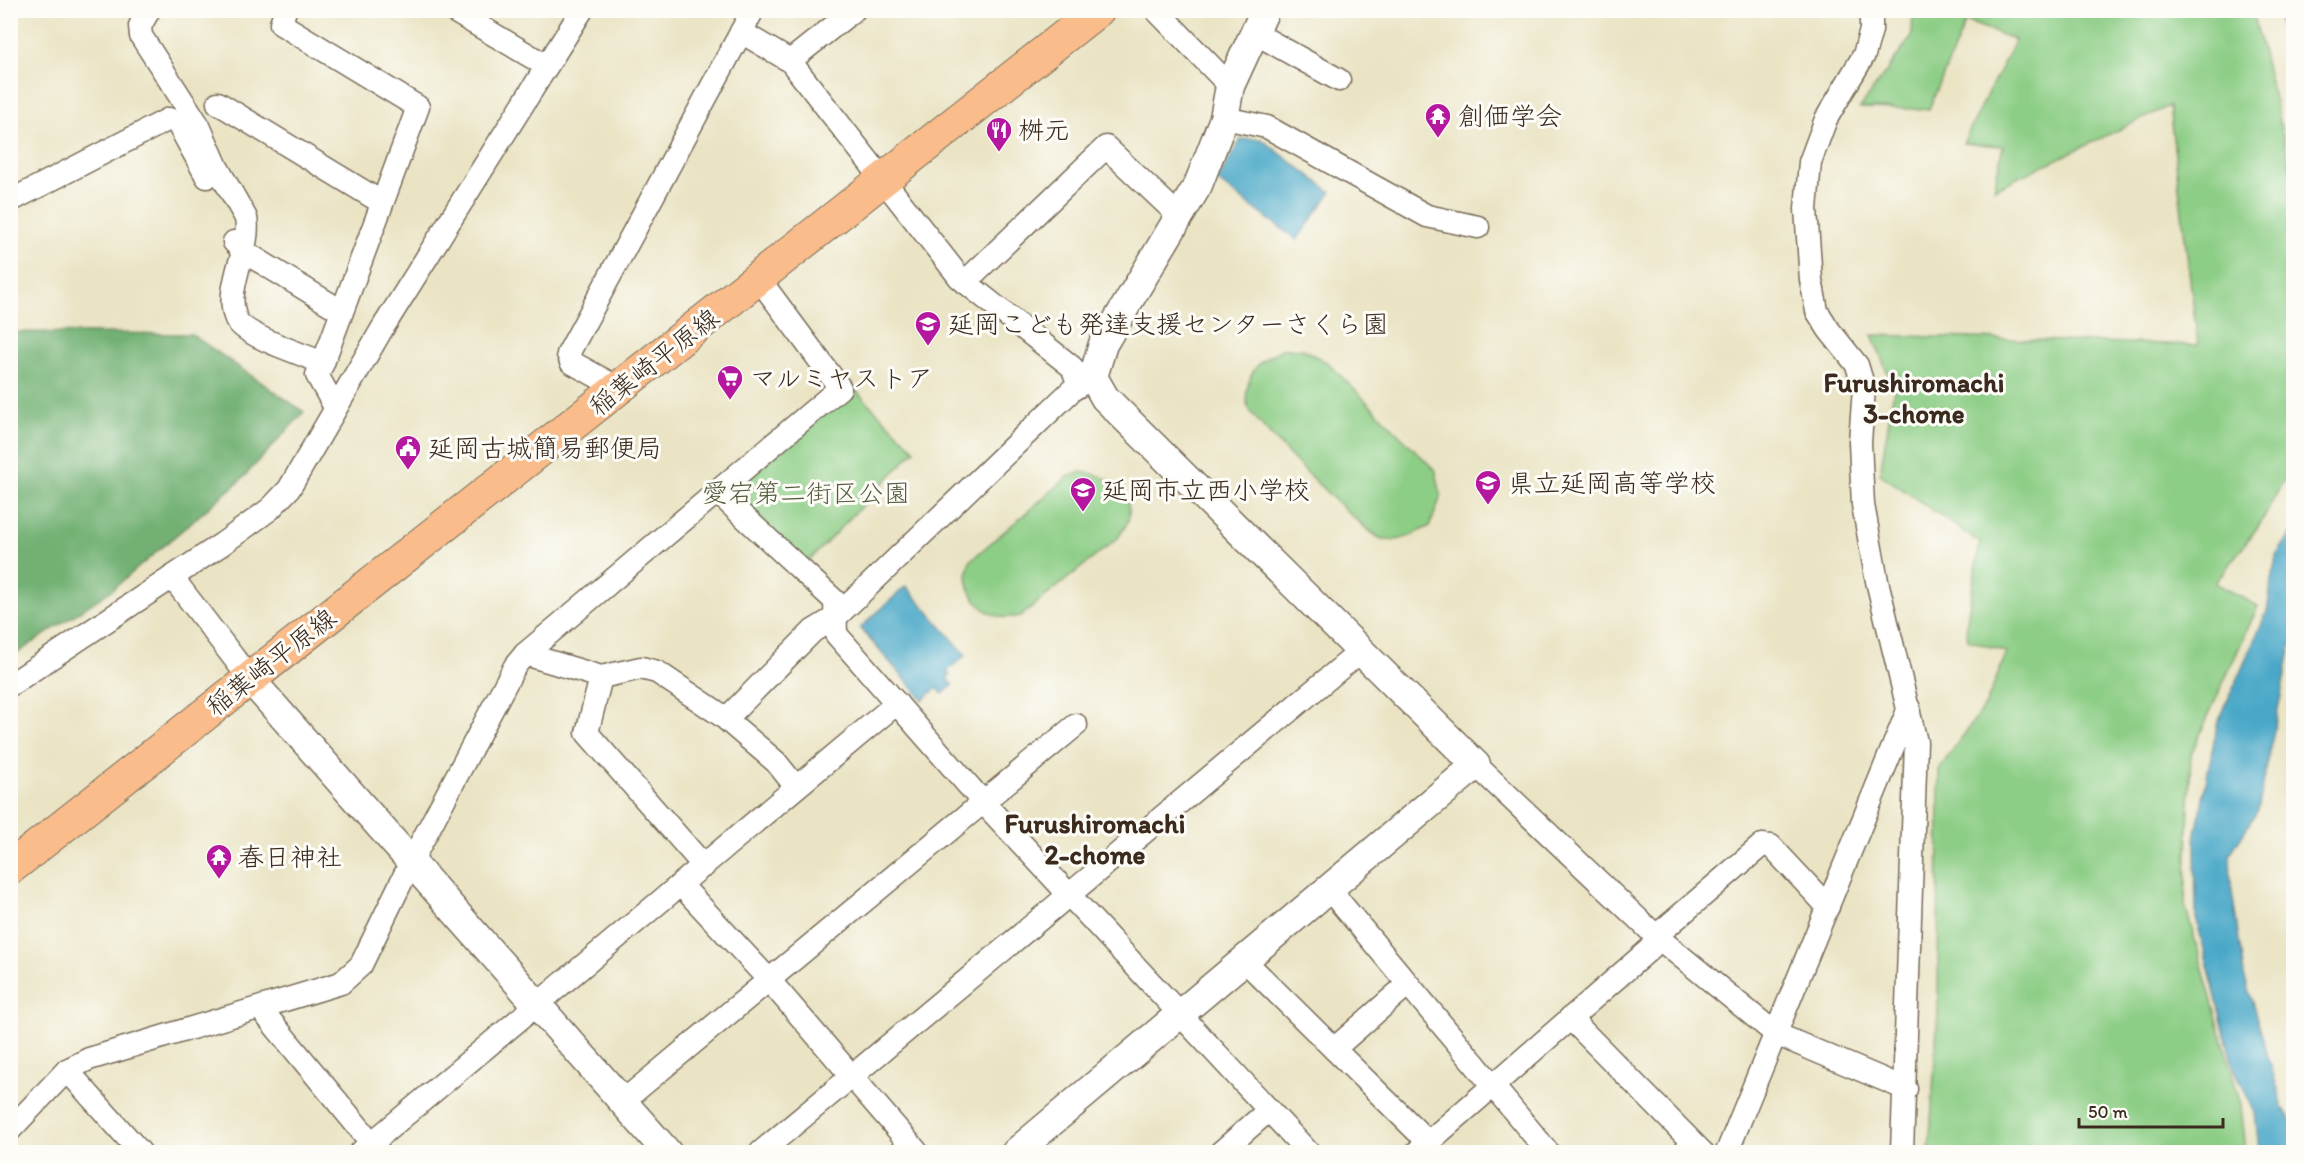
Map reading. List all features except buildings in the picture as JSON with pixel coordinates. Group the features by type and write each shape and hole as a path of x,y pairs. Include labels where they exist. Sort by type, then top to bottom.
{"main road":[{"name":"稲葉崎平原線","path":"10,868 1098,10"}],"street":[{"path":"149,10 140,26 141,36 199,126 217,167 246,218 247,227 243,251 232,293 236,318 245,330 323,363"},
{"path":"285,10 281,24 418,107 317,375 335,407"},
{"path":"452,10 547,66"},
{"path":"10,685 270,509 289,489 335,407 582,10"},
{"path":"620,389 571,362 568,354 753,10"},
{"path":"790,62 854,10"},
{"path":"1156,10 1230,86"},
{"path":"1871,10 1871,30 1864,55 1827,119 1810,162 1806,209 1817,311 1828,330 1857,365 1864,388 1860,442 1863,505 1877,581 1916,742 1906,1089 1902,1152"},
{"path":"722,715 730,715 813,631 836,617 1086,381 1103,344 1210,160 1224,118 1230,86 1259,21 1339,80"},
{"path":"741,32 790,62 964,282 1072,367 1106,398 1476,765 1656,936 1776,1034 1906,1089"},
{"path":"218,103 381,202"},
{"path":"1224,118 1267,127 1428,216 1478,227"},
{"path":"10,201 169,119 178,124 232,221 234,242 243,251 341,310"},
{"path":"964,282 1106,147 1179,216"},
{"path":"10,1131 67,1070 89,1059 341,983 361,965 411,862 515,666 525,654 840,388 759,279"},
{"path":"716,491 835,601 836,634 982,801 1182,1013 1308,1152"},
{"path":"172,577 250,679 667,1152"},
{"path":"762,1152 1361,651"},
{"path":"525,654 601,677 610,677 625,669 641,668 657,672 722,715 776,762 796,787"},
{"path":"601,677 586,733 704,866"},
{"path":"260,1008 370,1149 536,1005 897,703"},
{"path":"1727,1152 1909,708"},
{"path":"622,1102 1076,725"},
{"path":"1016,1152 1476,765"},
{"path":"1245,960 1334,1049 1423,1148 1651,948 1656,936 1762,845 1771,846 1828,907"},
{"path":"681,885 769,980 917,1152"},
{"path":"1329,889 1548,1152"},
{"path":"1334,1049 1408,984"},
{"path":"1570,1018 1702,1152"},
{"path":"67,1070 140,1152"},
{"path":"1221,1152 1269,1110"}],"green space":[{"path":"1913,11 2253,11 2293,178 2293,463 2260,524 2215,583 2258,606 2191,754 2185,905 2241,1105 2246,1152 1929,1152 1938,1011 1939,769 1986,704 2007,652 1968,640 1966,626 1980,543 1880,474 1894,389 1872,335 2198,345 2169,106 1994,189 2003,146 1963,143 2015,40 1966,21 1929,109 1860,108 1912,36"},
{"path":"11,332 191,334 304,412 242,479 112,590 11,657"},
{"path":"1282,349 1303,349 1328,363 1436,471 1441,496 1430,526 1413,535 1395,540 1382,539 1372,533 1334,500 1255,417 1247,402 1250,378 1261,362"},
{"name":"愛宕第二街区公園","path":"853,388 915,450 807,563 731,491"},
{"path":"1080,472 1108,480 1116,486 1127,501 1128,521 1118,538 1021,616 1002,617 985,610 969,587 967,578 971,560 1068,477"}],"water":[{"path":"2279,11 2293,11 2293,57 2280,27"},
{"path":"1241,139 1261,139 1331,192 1297,240 1217,181"},
{"path":"2293,531 2293,636 2258,810 2230,854 2231,884 2244,975 2283,1107 2293,1124 2293,1152 2259,1152 2255,1113 2233,1066 2196,918 2195,839 2217,725 2267,611 2276,556"},
{"path":"906,586 966,655 947,671 950,675 947,679 953,685 943,694 937,688 923,700 860,628"}],"place":[{"name":"創価学会","path":"1438,139"},
{"name":"桝元","path":"999,153"},
{"name":"延岡こども発達支援センターさくら園","path":"928,347"},
{"name":"マルミヤストア","path":"730,401"},
{"name":"延岡古城簡易郵便局","path":"408,471"},
{"name":"県立延岡高等学校","path":"1488,506"},
{"name":"延岡市立西小学校","path":"1083,513"},
{"name":"春日神社","path":"219,880"}],"district":[{"name":"Furushiromachi 3-chome","path":"1914,398"},
{"name":"Furushiromachi 2-chome","path":"1095,840"}]}
